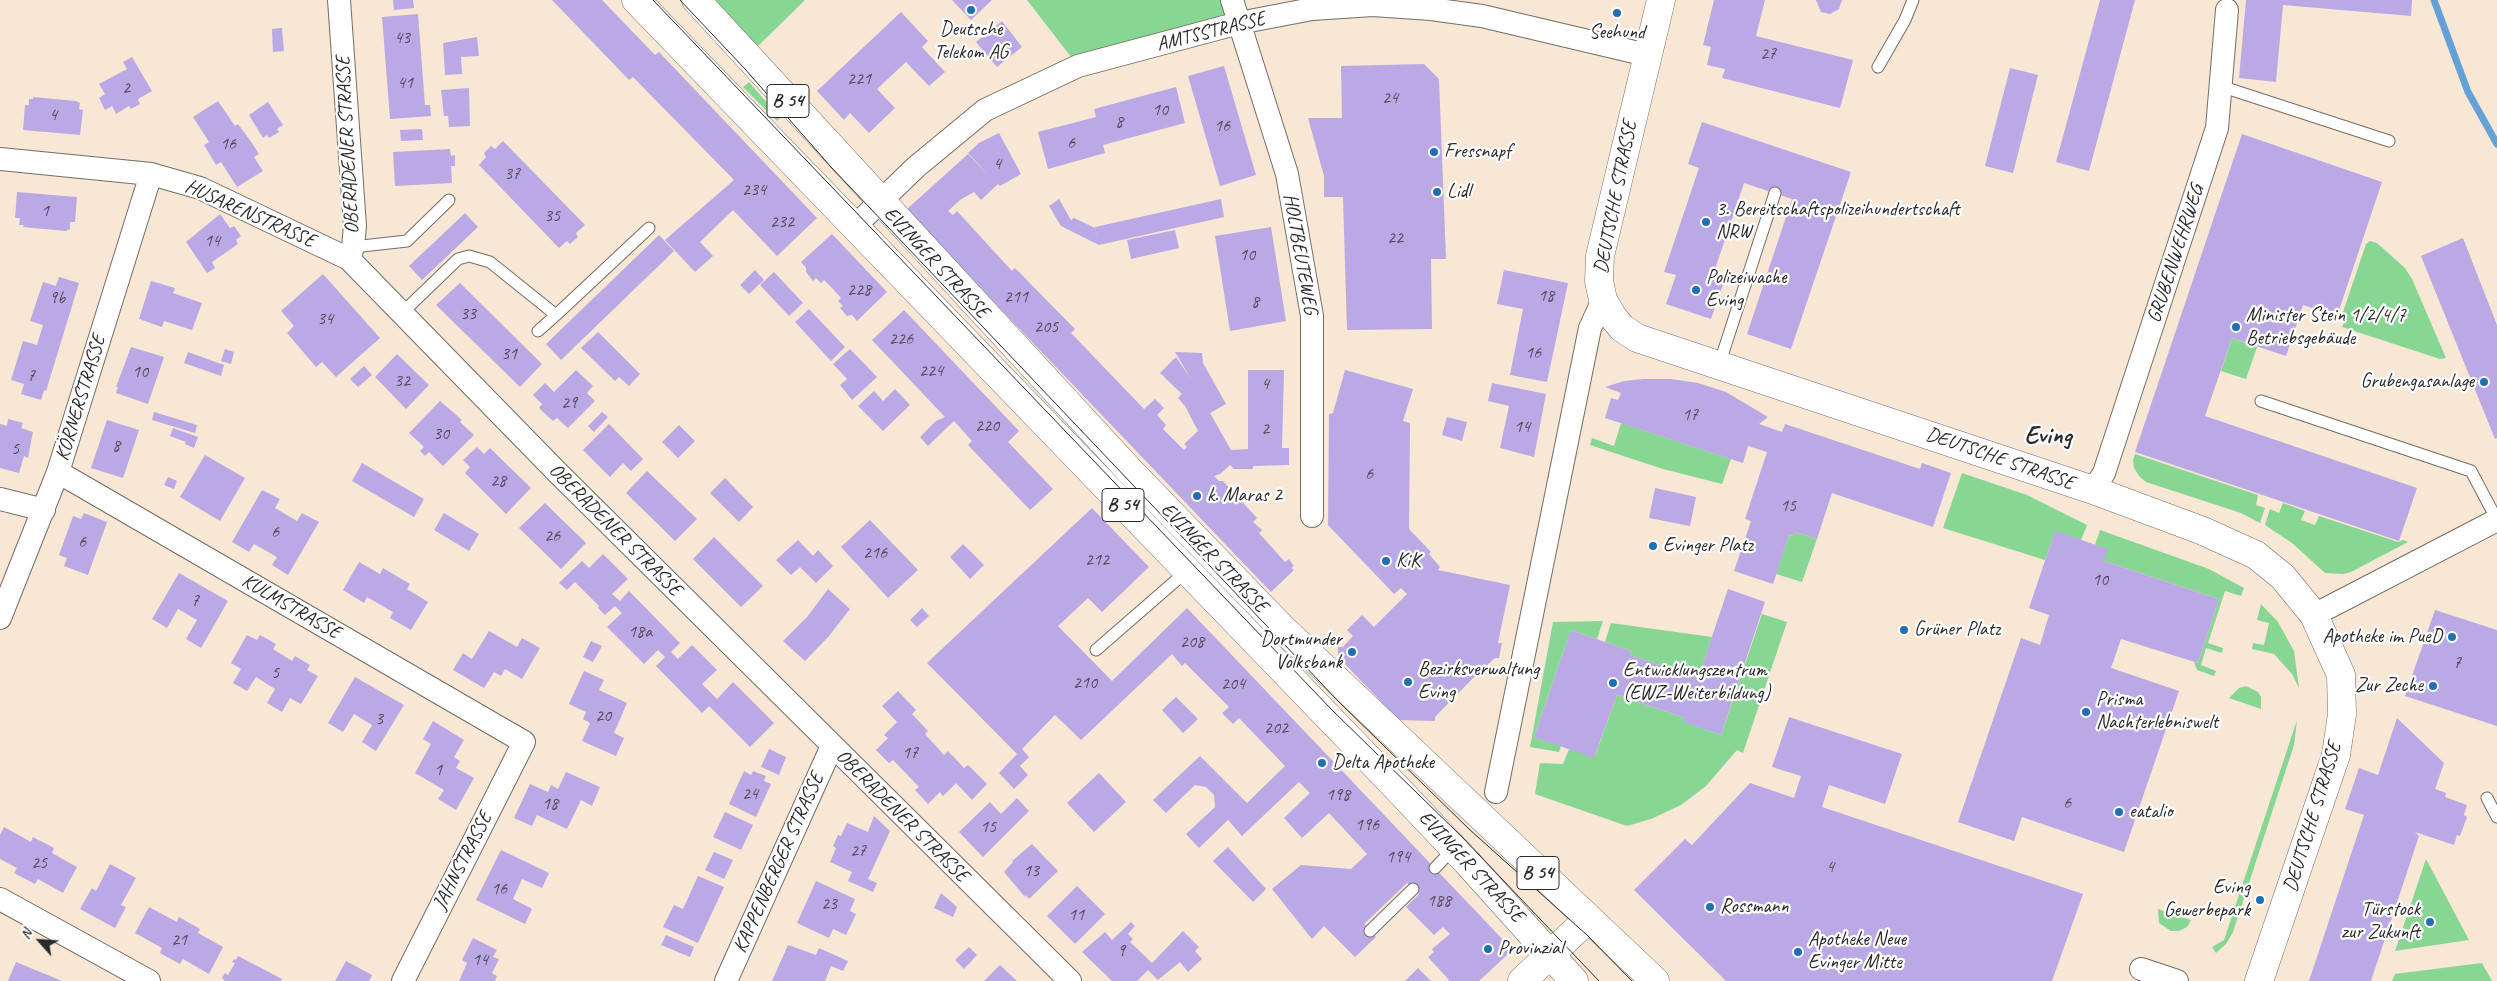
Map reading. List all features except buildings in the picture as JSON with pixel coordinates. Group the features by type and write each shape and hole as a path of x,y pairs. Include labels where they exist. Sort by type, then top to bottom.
{"main road":[{"name":"EVINGER STRASSE","path":"636,0 1454,848 1574,981"},
{"name":"EVINGER STRASSE","path":"696,0 880,203 1208,552 1283,629 1655,981"},
{"name":"DEUTSCHE STRASSE","path":"1661,0 1600,256 1599,281 1603,300 1622,328 1637,338 2093,490 2203,531 2256,555 2283,577 2314,615 2341,675 2342,714 2336,755 2259,981"},
{"path":"1522,981 1588,919"}],"street":[{"name":"OBERADENER STRASSE","path":"339,0 355,226 351,253 401,314 832,746 1070,981"},
{"name":"HOLTBEUTEWEG","path":"1232,0 1286,174 1312,316 1312,516"},
{"name":"AMTSSTRASSE","path":"855,226 916,167 985,110 1078,66 1239,23 1312,9 1373,5 1482,16 1647,55"},
{"name":"GRUBENWEHRWEG","path":"2093,490 2104,473 2217,128 2226,10"},
{"name":"HUSARENSTRASSE","path":"0,159 151,174 200,188 351,253"},
{"name":"KÖRNERSTRASSE","path":"0,618 58,472 151,174"},
{"path":"1496,792 1590,328 1603,300"},
{"name":"KULMSTRASSE","path":"58,472 524,742"},
{"path":"0,499 44,510"},
{"path":"2314,615 2497,520"},
{"name":"JAHNSTRASSE","path":"402,981 524,742"},
{"name":"KAPPENBERGER STRASSE","path":"726,981 832,746"},
{"path":"0,899 149,981"},
{"path":"2141,969 2177,981"}],"lane":[{"path":"1878,67 1905,20 1913,0"},
{"path":"2220,86 2389,141"},
{"path":"1718,366 1775,193"},
{"path":"351,253 407,241 448,200"},
{"path":"538,331 648,228"},
{"path":"401,314 458,259 469,256 490,262 556,315"},
{"path":"2261,401 2471,472 2497,520"},
{"path":"1096,650 1208,552"},
{"path":"2487,798 2497,817"},
{"path":"1435,868 1454,848"},
{"path":"1370,931 1413,888"}],"green space":[{"path":"708,0 805,0 755,49"},
{"path":"1027,0 1232,0 1239,23 1078,66"},
{"path":"749,82 780,118 777,121 743,87"},
{"path":"2370,241 2377,243 2405,268 2412,279 2446,358 2440,359 2342,327 2345,320 2341,318 2366,244"},
{"path":"2232,338 2257,347 2246,379 2221,371"},
{"path":"1621,423 1731,459 1722,484 1663,469 1590,445 1592,438 1614,446"},
{"path":"2135,454 2258,495 2256,505 2265,508 2260,523 2241,513 2146,482 2134,468 2133,460"},
{"path":"1962,473 2027,495 2087,525 2081,540 2055,532 2045,560 1943,528"},
{"path":"2283,503 2305,511 2301,520 2315,525 2319,516 2398,542 2403,540 2408,542 2351,572 2343,574 2325,573 2292,543 2265,525 2270,509 2279,513"},
{"path":"2100,530 2209,569 2244,588 2241,596 2225,591 2208,643 2223,648 2222,653 2206,648 2201,665 2216,671 2214,676 2197,670 2194,662 2198,663 2219,599 2104,561 2095,545"},
{"path":"1795,532 1817,539 1802,582 1776,574 1789,535 1793,536"},
{"path":"2261,604 2278,622 2294,651 2299,688 2292,674 2274,654 2252,649 2253,643 2264,645 2269,623 2257,620"},
{"path":"1762,614 1787,622 1743,753 1737,750 1706,786 1681,805 1651,819 1627,826 1535,794 1540,763 1563,764 1569,749 1595,756 1617,695 1685,718 1684,722 1721,735"},
{"path":"1603,621 1597,639 1571,630 1534,737 1561,746 1559,752 1530,747 1553,622"},
{"path":"1611,623 1712,637 1698,678 1630,655 1631,651 1605,642"},
{"path":"2246,686 2258,692 2261,697 2261,709 2229,698 2239,688"},
{"path":"2297,720 2294,745 2233,932 2226,944 2216,953 2212,947 2224,940"},
{"path":"2426,859 2469,940 2395,951"},
{"path":"2158,909 2191,920 2187,927 2179,931 2171,931 2159,923"},
{"path":"2482,963 2492,981 2392,981 2395,974"}],"waterway":[{"path":"2434,0 2468,92 2497,144"}],"tram line":[{"path":"653,0 1332,710 1462,837 1599,981"},
{"path":"680,0 745,69 831,167 1339,702 1469,829 1588,936 1632,981"}],"place":[{"name":"Deutsche Telekom AG","path":"971,10"},
{"name":"Seehund","path":"1617,13"},
{"name":"Fressnapf","path":"1434,152"},
{"name":"Lidl","path":"1437,192"},
{"name":"3. Bereitschaftspolizeihundertschaft NRW","path":"1706,222"},
{"name":"Polizeiwache Eving","path":"1696,290"},
{"name":"Minister Stein 1/2/4/7 Betriebsgebäude","path":"2236,327"},
{"name":"Grubengasanlage","path":"2484,382"},
{"name":"k. Maras 2","path":"1197,496"},
{"name":"Evinger Platz","path":"1653,546"},
{"name":"KiK","path":"1386,561"},
{"name":"Grüner Platz","path":"1904,630"},
{"name":"Apotheke im PueD","path":"2452,637"},
{"name":"Dortmunder Volksbank","path":"1352,652"},
{"name":"Bezirksverwaltung Eving","path":"1408,682"},
{"name":"Entwicklungszentrum (EWZ-Weiterbildung)","path":"1613,683"},
{"name":"Zur Zeche","path":"2433,686"},
{"name":"Prisma Nachterlebniswelt","path":"2086,712"},
{"name":"Delta Apotheke","path":"1322,763"},
{"name":"eatalio","path":"2119,812"},
{"name":"Eving Gewerbepark","path":"2260,900"},
{"name":"Rossmann","path":"1710,907"},
{"name":"Türstock zur Zukunft","path":"2430,922"},
{"name":"Provinzial","path":"1488,949"},
{"name":"Apotheke Neue Evinger Mitte","path":"1798,952"}],"district":[{"name":"Eving","path":"2048,436"}]}
